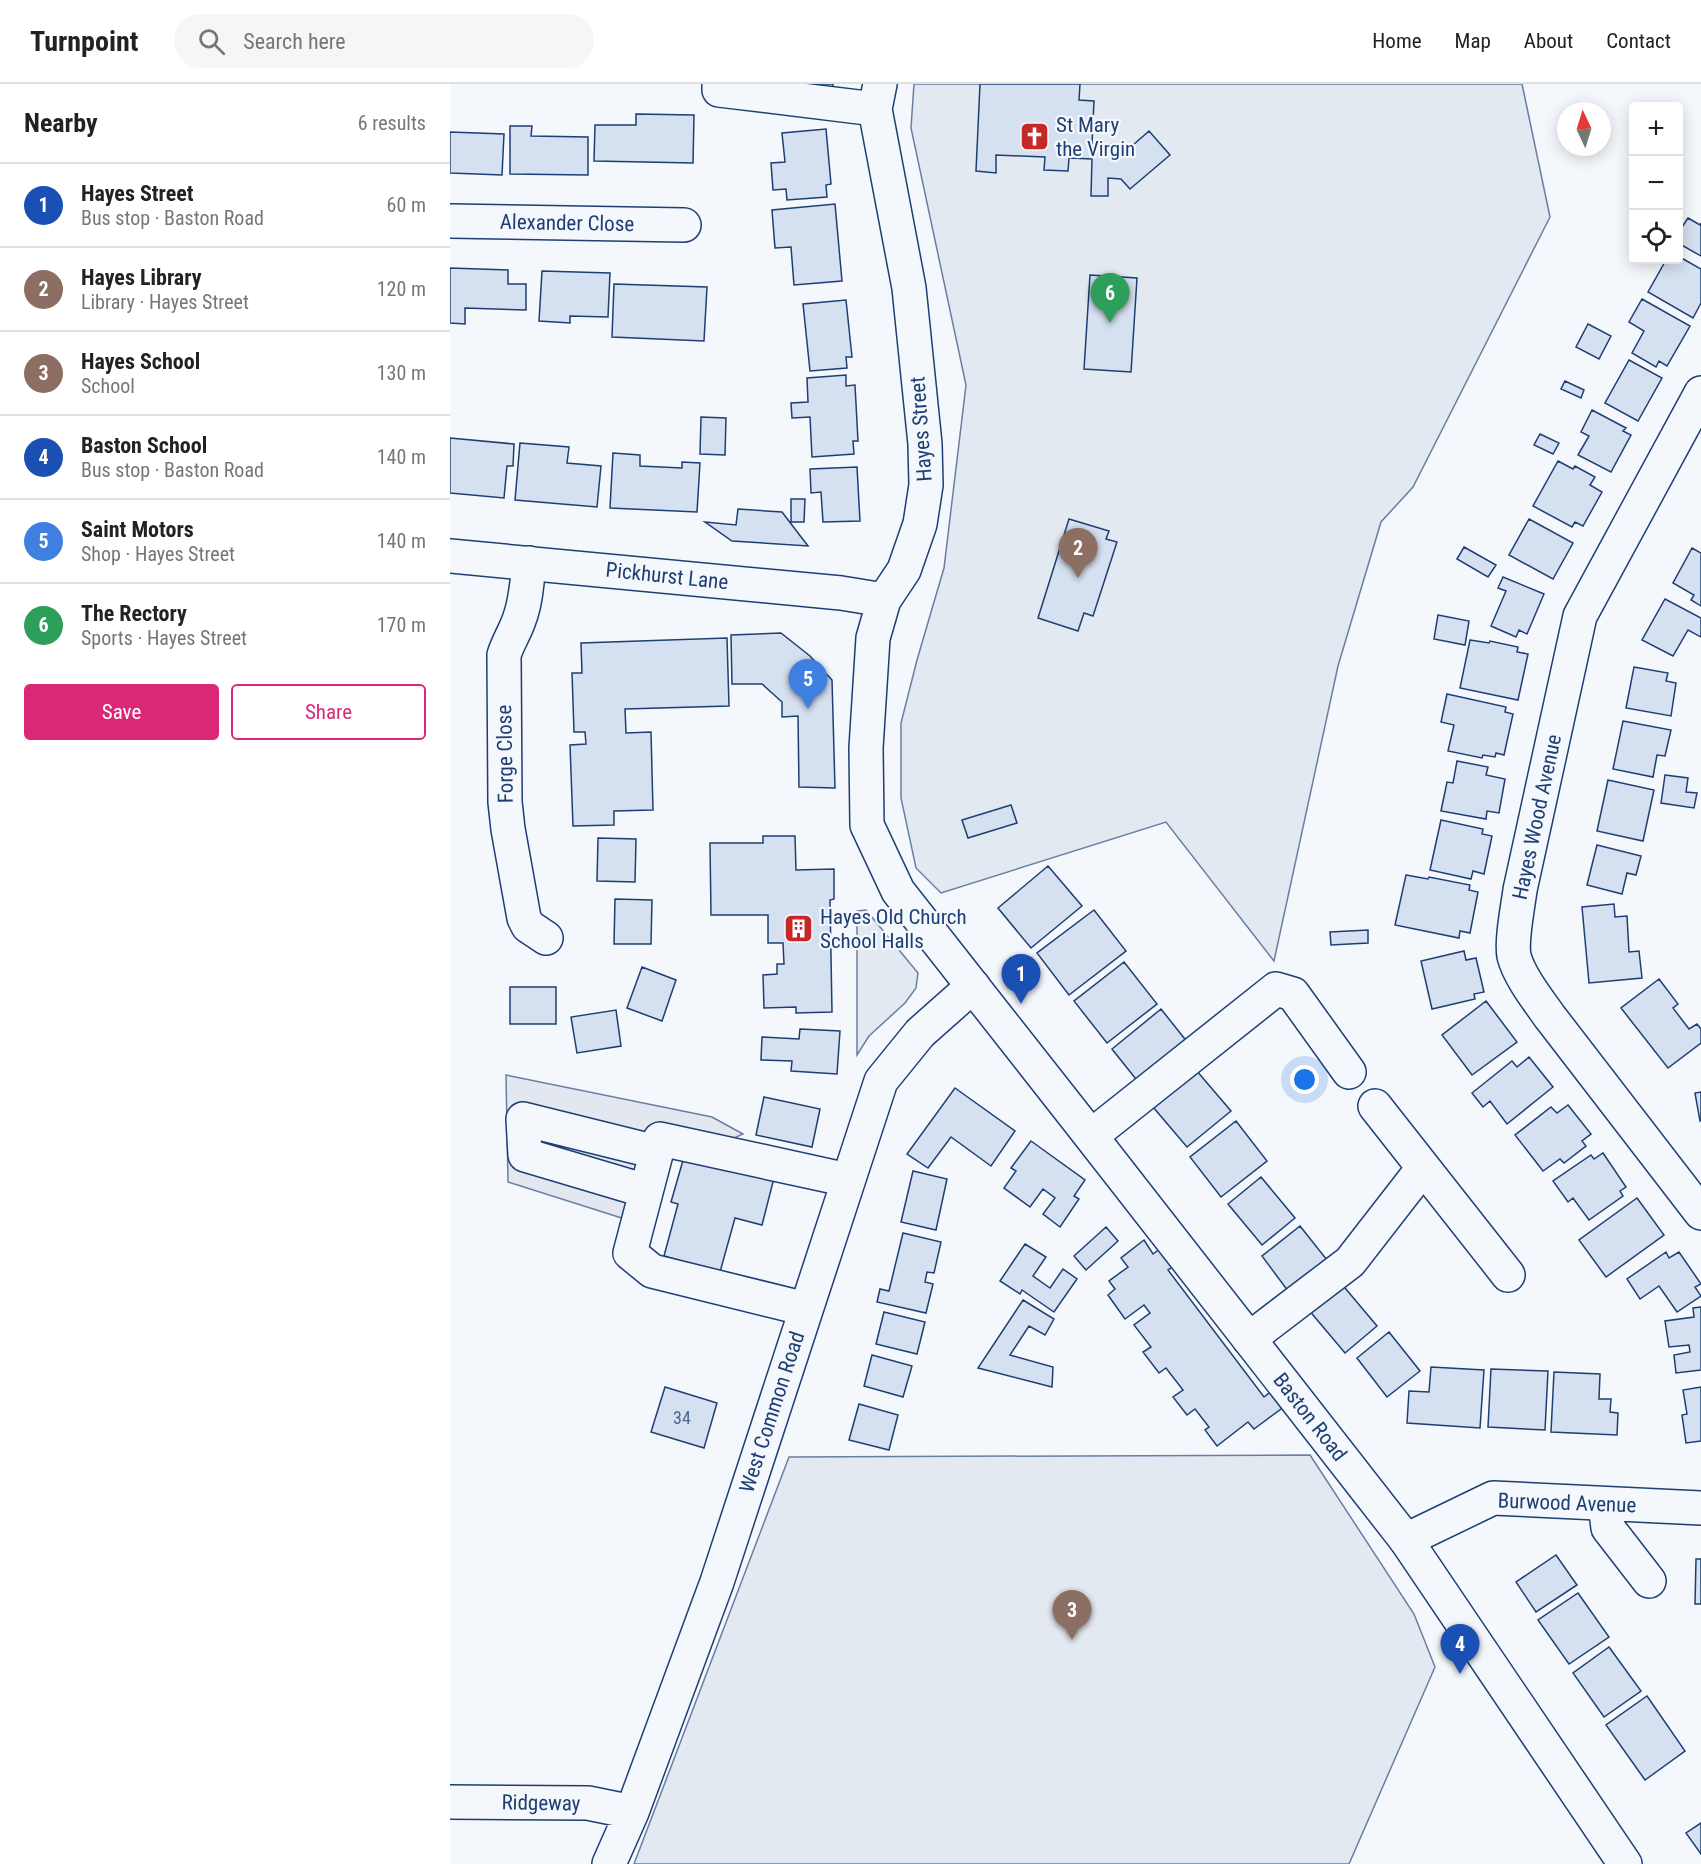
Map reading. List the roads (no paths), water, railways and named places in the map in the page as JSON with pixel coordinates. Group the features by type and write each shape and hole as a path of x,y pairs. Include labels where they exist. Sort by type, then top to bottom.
{"street":[{"path":"718,84 719,90 878,96"},
{"name":"Hayes Street","path":"878,96 909,288 925,444 926,485 920,525 904,570 884,600 873,638 866,748 867,825 898,891 973,986"},
{"name":"Alexander Close","path":"450,221 684,225"},
{"name":"Hayes Wood Avenue","path":"1701,393 1580,616 1520,890 1515,925 1514,956 1527,984 1550,1017 1701,1213"},
{"name":"Pickhurst Lane","path":"450,556 841,593 884,600"},
{"name":"Forge Close","path":"529,563 519,622 504,655 505,802 507,828 524,918 528,926 546,938"},
{"name":"Baston Road","path":"973,986 1406,1540 1625,1864"},
{"name":"West Common Road","path":"609,1864 632,1812 717,1582 881,1081 920,1033 973,986"},
{"path":"1091,1136 1276,989 1293,994 1349,1072"},
{"path":"1375,1106 1508,1275"},
{"path":"646,1191 525,1155 523,1119 656,1152"},
{"path":"806,1309 652,1271 630,1252 660,1139 848,1180"},
{"path":"1249,1339 1350,1262 1423,1168"},
{"name":"Burwood Avenue","path":"1406,1540 1492,1498 1701,1508"},
{"path":"1605,1504 1608,1528 1649,1581"},
{"name":"Ridgeway","path":"450,1802 588,1803 632,1812"}],"place":[{"name":"St Mary the Virgin","path":"1035,137"},
{"name":"The Rectory","path":"1110,323"},
{"name":"Hayes Library","path":"1078,578"},
{"name":"Saint Motors","path":"808,709"},
{"name":"Hayes Old Church School Halls","path":"799,929"},
{"name":"Hayes Street","path":"1021,1004"},
{"name":"Hayes School","path":"1072,1640"},
{"name":"Baston School","path":"1460,1674"}]}
